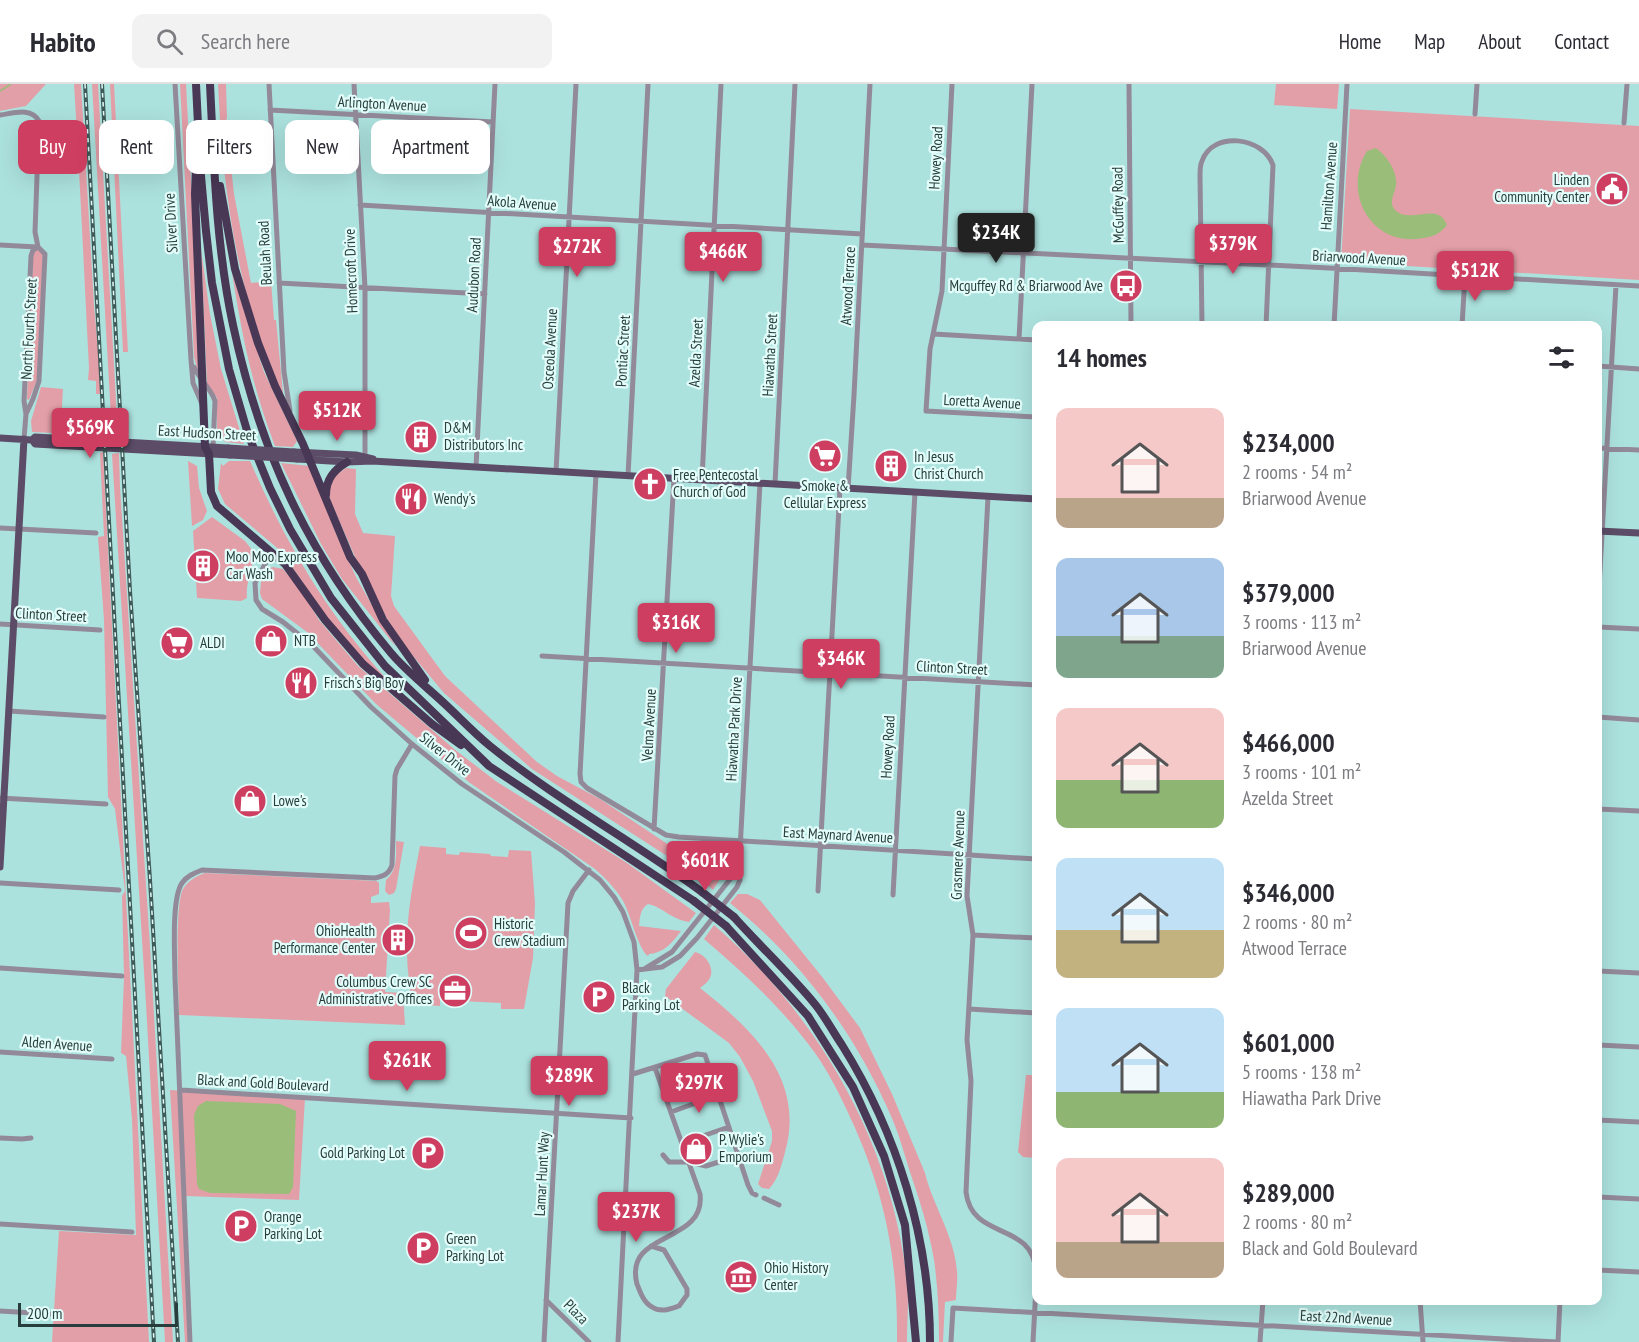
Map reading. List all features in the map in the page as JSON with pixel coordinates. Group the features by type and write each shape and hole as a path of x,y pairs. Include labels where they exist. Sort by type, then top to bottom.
{"highway":[{"path":"196,84 201,183 212,283 231,378 248,434 270,488 290,530 331,598 385,666 489,766"},
{"path":"210,84 212,120"},
{"path":"198,111 195,194 205,409 210,484 214,503 226,516 272,551 285,564 325,620 363,664 432,724 489,766 694,901 726,926 808,1016 853,1087 884,1156 904,1225 916,1342"},
{"path":"215,174 221,247 232,324 254,411 274,466 303,526 344,592 392,654 445,704 489,745 539,782 702,891 734,917 816,1005 864,1081 895,1151 920,1233 930,1317 930,1342"},
{"path":"219,174 235,269 264,361 351,557 362,574 383,620 423,678 445,704"},
{"path":"326,499 326,485 332,473 347,462"}],"main road":[{"name":"East Hudson Street","path":"0,438 28,440 35,437 209,449 307,456 347,462 381,461 1032,499"},
{"path":"0,867 2,798 28,440"},
{"name":"East Hudson Street","path":"307,456 365,456 381,461"},
{"path":"1602,531 1639,533"}],"street":[{"name":"Silver Drive","path":"175,84 193,383 205,409"},
{"name":"Beulah Road","path":"269,84 285,382 291,420"},
{"name":"Homecroft Drive","path":"354,84 364,288 365,456"},
{"name":"Audubon Road","path":"476,467 495,84"},
{"name":"Osceola Avenue","path":"556,472 576,84"},
{"name":"Pontiac Street","path":"628,476 648,84"},
{"name":"Azelda Street","path":"702,480 722,84"},
{"name":"Hiawatha Street","path":"775,484 795,84"},
{"name":"Atwood Terrace","path":"818,891 830,673 862,245 870,84"},
{"name":"Howey Road","path":"926,411 930,349 942,291 952,84"},
{"path":"1019,339 1032,84"},
{"name":"McGuffey Road","path":"1129,84 1131,321"},
{"name":"Hamilton Avenue","path":"1334,321 1347,84"},
{"path":"1475,114 1477,84"},
{"path":"1624,123 1627,84"},
{"name":"Arlington Avenue","path":"270,110 493,122"},
{"name":"North Fourth Street","path":"0,115 28,112 38,118 40,124 35,232 38,247 45,254 39,381 26,414"},
{"path":"1202,321 1200,175 1202,160 1211,148 1224,142 1248,142 1260,147 1270,157 1273,172 1266,321"},
{"name":"Akola Avenue","path":"360,205 862,234"},
{"path":"0,245 38,247"},
{"name":"Briarwood Avenue","path":"862,245 1336,268 1639,286"},
{"name":"North Fourth Street","path":"28,440 24,401 31,256 33,250 38,247"},
{"path":"1462,321 1465,276"},
{"path":"279,283 485,294"},
{"path":"1602,504 1616,285"},
{"path":"934,334 1032,340"},
{"name":"Silver Drive","path":"191,360 215,401 209,449"},
{"path":"1602,366 1639,369"},
{"name":"Loretta Avenue","path":"926,411 1032,417"},
{"path":"1602,448 1639,450"},
{"path":"586,658 596,474"},
{"name":"Velma Avenue","path":"654,829 674,478"},
{"name":"Hiawatha Park Drive","path":"637,969 662,967 671,963 691,944 737,887 740,880 760,483"},
{"name":"Howey Road","path":"893,895 915,492"},
{"name":"Grasmere Avenue","path":"988,497 967,896 973,935 967,1040 972,1081 966,1185 967,1199 979,1220 985,1225 1012,1235 1027,1245 1032,1254"},
{"path":"0,528 96,533"},
{"name":"Silver Drive","path":"272,551 255,583 256,600 262,609 312,645 370,708 462,784 589,870 611,893 623,912 634,942 637,969"},
{"name":"Clinton Street","path":"0,624 100,630"},
{"path":"1602,627 1639,629"},
{"name":"Clinton Street","path":"542,656 1032,685"},
{"name":"East Maynard Avenue","path":"586,658 581,782 587,788 666,835 1032,859"},
{"path":"9,711 104,717"},
{"path":"1602,717 1639,720"},
{"path":"190,1342 175,941 178,889 183,881 193,873 209,869 375,878 383,876 392,865 397,769 412,744"},
{"path":"2,798 106,804"},
{"path":"1602,809 1639,811"},
{"path":"645,969 672,952 739,868"},
{"name":"Lamar Hunt Way","path":"544,1342 568,903 573,891 589,870"},
{"path":"0,883 119,890"},
{"path":"973,935 1032,938"},
{"path":"0,968 122,976"},
{"path":"618,1342 637,969"},
{"path":"1602,971 1639,973"},
{"path":"969,1009 1032,1012"},
{"path":"1602,1045 1639,1047"},
{"name":"Alden Avenue","path":"0,1052 112,1059"},
{"path":"633,1074 697,1054 705,1055 748,1185 752,1193 756,1195"},
{"path":"655,1068 700,1194 700,1209 693,1221 666,1237 651,1246 640,1257 636,1276 641,1294 651,1307 661,1310 679,1306 687,1295 684,1282 664,1250 666,1237"},
{"name":"Black and Gold Boulevard","path":"181,1090 631,1118"},
{"path":"671,1112 718,1095"},
{"path":"1602,1120 1639,1122"},
{"path":"682,1143 729,1127"},
{"path":"0,1138 31,1138"},
{"path":"663,1155 669,1162 689,1162 706,1166 738,1156"},
{"path":"1602,1197 1639,1199"},
{"path":"764,1198 779,1205"},
{"path":"0,1224 132,1232"},
{"path":"651,1246 664,1250"},
{"path":"1602,1270 1639,1272"},
{"name":"Plaza","path":"546,1300 589,1342"},
{"path":"1033,1342 1035,1305"},
{"path":"1260,1342 1263,1305"},
{"path":"1420,1305 1423,1342"},
{"path":"1558,1342 1560,1305"},
{"name":"East 22nd Avenue","path":"951,1342 953,1308 1558,1342"},
{"path":"0,1311 50,1314"}],"shaded area":[{"path":"0,84 46,84 26,106 0,111"},
{"path":"74,84 81,84 83,120 76,120"},
{"path":"92,84 98,84 99,174 103,174 118,435 112,435"},
{"path":"110,84 114,84 116,120 112,120"},
{"path":"180,84 186,84 188,120 186,120 186,174 191,174 201,372 198,373 194,356"},
{"path":"218,84 226,84 227,117 226,120 220,120"},
{"path":"1276,84 1339,84 1337,109 1274,105"},
{"path":"1350,109 1639,126 1639,280 1341,262"},
{"path":"1376,148 1383,154 1394,171 1396,184 1392,200 1393,208 1402,214 1431,213 1437,215 1443,218 1447,225 1442,230 1427,237 1405,239 1389,235 1376,226 1366,214 1360,200 1358,184 1360,167 1367,151"},
{"path":"79,174 86,174 102,394 96,394 96,381 88,380"},
{"path":"114,174 119,174 128,352 123,352"},
{"path":"225,174 232,174 251,283 271,281 283,393 281,394 253,318 235,242"},
{"path":"37,249 43,254 37,380 29,400 27,399 33,253"},
{"path":"201,249 210,314 221,369 244,444 225,442 217,433 217,398 207,384"},
{"path":"232,273 264,372 297,441 293,447 275,446 267,424 249,361"},
{"path":"41,387 63,389 61,424 98,426 99,435 32,432 31,421"},
{"path":"103,452 149,1342 52,1342 59,1231 136,1235 132,1119 126,1056 121,1053 124,977 122,896 125,891 115,809 108,797 104,620 98,537 104,536 100,453"},
{"path":"119,453 173,1342 165,1342 112,454"},
{"path":"188,461 197,466 199,488 207,511 203,520 192,526"},
{"path":"229,461 250,461 294,551 328,606 391,684 367,664 324,614 282,552 225,504 218,489 221,463 223,466"},
{"path":"281,463 310,466 337,536 357,579 396,647 342,579 321,544"},
{"path":"346,468 356,469 355,514 363,533 395,536 391,596 394,606 445,676 537,762 557,776 600,799 720,879 713,890 695,874 532,769 444,693 408,650 390,624 366,582 331,502 329,495 331,479"},
{"path":"212,517 245,541 253,551 247,598 241,601 197,598 193,531"},
{"path":"273,567 283,569 300,589 319,620 358,666 454,749 497,782 627,863 696,913 689,922 648,904 643,908 639,926 681,931 671,943 648,956 641,946 623,901 595,869 470,783 376,704 307,632 262,599 261,582 266,569"},
{"path":"396,841 404,842 396,889 389,895 385,891 386,880 393,871"},
{"name":"Historic Crew Stadium","path":"420,846 446,848 446,854 459,855 460,852 508,857 509,850 531,851 535,903 533,958 524,1009 501,1009 501,1003 440,1000 440,1006 412,1004 407,959 408,926"},
{"path":"205,873 377,881 379,894 371,897 371,903 389,902 390,910 385,992 403,993 405,1025 179,1015 180,899 187,884 195,877"},
{"path":"738,894 747,894 760,900 823,978 860,1028 892,1094 925,1173 955,1259 956,1300 945,1302 943,1342 939,1342 936,1280 930,1238 899,1137 877,1085 843,1027 802,973 780,948 730,903"},
{"path":"714,925 752,961 786,999 817,1041 844,1086 867,1132 886,1181 899,1231 908,1290 907,1342 897,1342 892,1254 881,1199 862,1145 846,1109 834,1084 803,1037 749,979 704,939"},
{"path":"695,952 706,959 711,968 710,977 700,988 738,1021 770,1058 781,1079 788,1101 790,1126 785,1152 775,1181 769,1189 762,1188 758,1184 772,1141 772,1131 753,1081 740,1057 729,1043 665,996 666,989"},
{"path":"1026,1075 1032,1075 1032,1158 1023,1157 1018,1152"},
{"path":"170,1090 305,1098 299,1200 185,1196 190,1342 185,1342"},
{"path":"206,1101 280,1104 296,1111 293,1187 289,1194 210,1193 199,1189 194,1115 198,1106"}],"waterway":[{"path":"0,91 11,84"}],"railway":[{"path":"85,84 154,1342"},
{"path":"102,84 130,591 178,1342"}],"place":[{"name":"Linden Community Center","path":"1612,189"},
{"name":"Mcguffey Rd & Briarwood Ave","path":"1126,286"},
{"name":"D&M Distributors Inc","path":"421,437"},
{"name":"Smoke & Cellular Express","path":"825,456"},
{"name":"In Jesus Christ Church","path":"891,466"},
{"name":"Free Pentecostal Church of God","path":"650,484"},
{"name":"Wendy's","path":"411,499"},
{"name":"Moo Moo Express Car Wash","path":"203,566"},
{"name":"NTB","path":"271,641"},
{"name":"ALDI","path":"177,643"},
{"name":"Frisch's Big Boy","path":"301,683"},
{"name":"Lowe's","path":"250,801"},
{"name":"Historic Crew Stadium","path":"471,933"},
{"name":"OhioHealth Performance Center","path":"398,940"},
{"name":"Columbus Crew SC Administrative Offices","path":"455,991"},
{"name":"Black Parking Lot","path":"599,997"},
{"name":"P. Wylie's Emporium","path":"696,1149"},
{"name":"Gold Parking Lot","path":"428,1153"},
{"name":"Orange Parking Lot","path":"241,1226"},
{"name":"Green Parking Lot","path":"423,1248"},
{"name":"Ohio History Center","path":"741,1277"}]}
